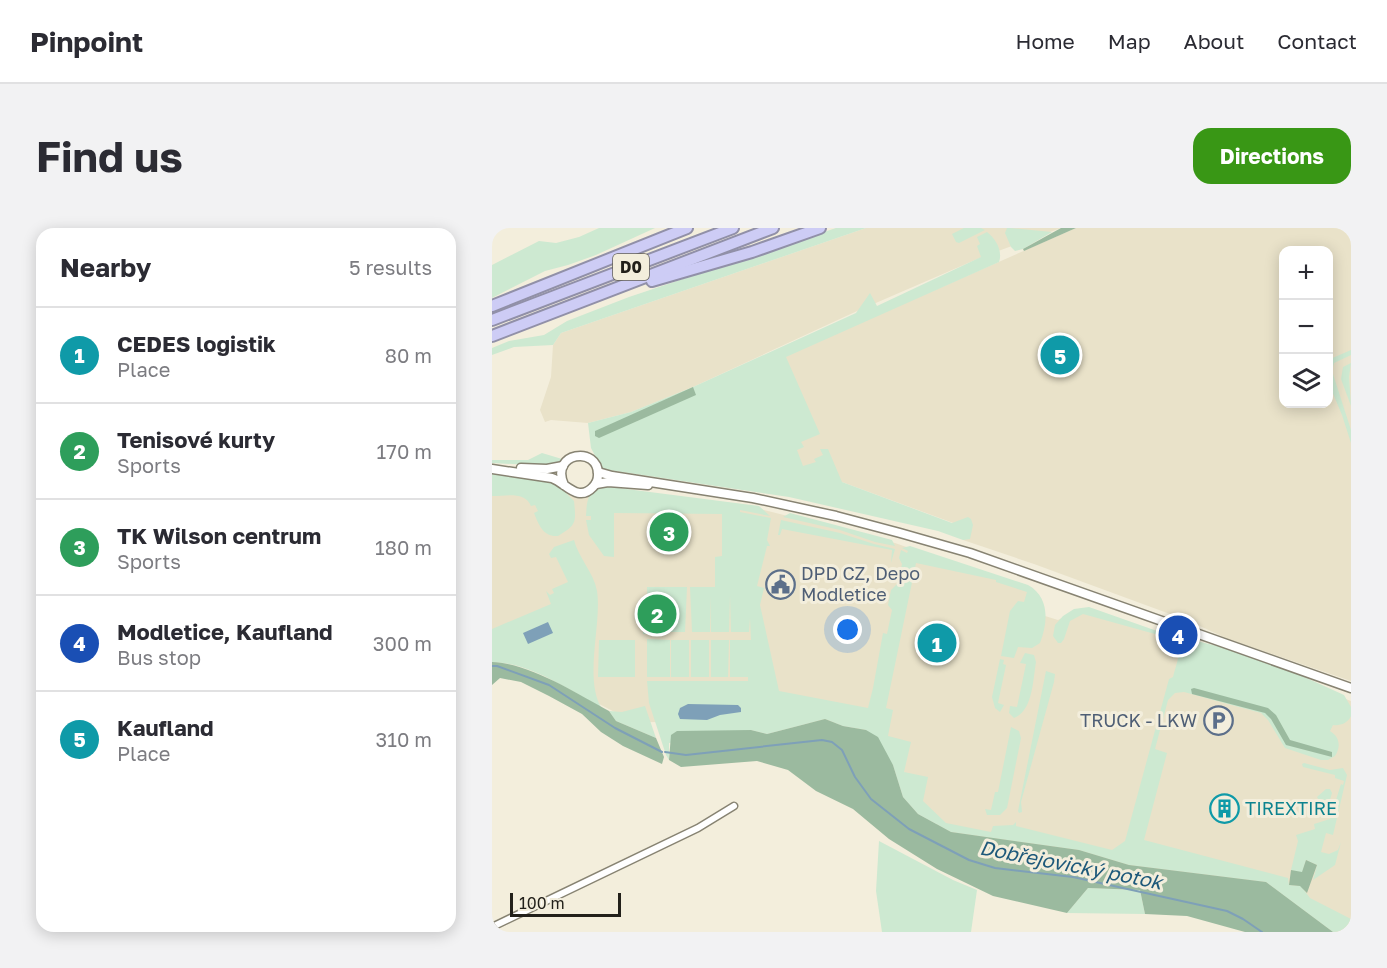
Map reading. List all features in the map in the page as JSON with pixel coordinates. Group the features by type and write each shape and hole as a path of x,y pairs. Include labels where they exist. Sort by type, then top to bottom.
{"highway":[{"path":"492,306 687,228"},
{"name":"D0","path":"492,320 733,228"},
{"name":"D0","path":"492,336 773,228"},
{"name":"D0","path":"576,303 753,252 820,228"}],"main road":[{"path":"492,468 547,469 562,466 571,457 583,456 593,461 598,472 596,484"},
{"path":"562,466 561,479 564,485"},
{"path":"492,468 558,480 573,492 581,493 596,484 608,482 678,487"},
{"path":"598,472 753,498 836,516 969,553 1351,688"}],"street":[{"path":"492,927 698,828 734,806"}],"shaded area":[{"path":"866,228 1061,228 982,257 855,312 693,387 631,412 588,423 551,420 545,422 540,410 551,377 553,345 561,333"},
{"path":"1076,228 1351,228 1351,681 1228,639 1189,621 963,540 956,524 842,482 601,453 696,395"},
{"path":"492,480 740,504 895,543 1030,590 1045,616 1058,620 1081,608 1183,640 1351,701 1351,932 1325,932 942,833 900,765 849,723 634,722 512,659 492,658"}],"green space":[{"path":"599,228 655,228 596,255 545,271 492,298 492,265 539,241 556,243 579,237"},
{"path":"836,228 866,228 561,333 553,345 514,347 492,355 492,348 509,341 544,335 567,321 629,297"},
{"path":"964,228 985,230 959,243 956,242 952,234"},
{"path":"1007,228 1052,232 1023,249 1015,251 1005,233"},
{"path":"1061,228 1076,228 1024,251 1023,249"},
{"path":"987,232 998,246 999,262 786,357 820,434 801,442 804,447 797,450 803,466 816,462 814,459 823,455 820,449 828,449 842,482 952,523 968,517 973,525 970,539 963,540 938,531 789,497 602,469 591,448 588,423 631,412 693,387 856,313 870,293 877,306 981,257 977,237"},
{"path":"1351,350 1351,355 1334,363 1333,367 1333,358"},
{"path":"1351,363 1349,377 1351,406 1341,379 1343,367"},
{"path":"1333,374 1351,430 1351,443 1333,394"},
{"path":"693,387 696,395 599,438 595,436 595,431"},
{"path":"542,453 562,459 556,465 548,466 492,463 492,460 528,460"},
{"path":"492,474 554,481 574,501 575,518 572,526 558,536 549,535 540,526 534,513 538,511 535,505 531,506 520,496 492,496"},
{"path":"603,486 759,506 770,516 740,510 740,512 771,518 767,540 770,546 767,546 757,586 764,588 760,605 779,691 868,708 883,633 887,634 892,610 888,605 891,590 898,583 902,564 899,558 901,550 907,553 908,551 902,548 910,546 1028,585 1035,590 1044,603 1046,619 1040,643 1032,648 1018,647 1014,658 1001,656 1010,611 1018,601 1024,602 1027,592 996,582 996,580 916,563 886,708 893,710 888,736 911,742 904,772 928,777 923,801 946,823 991,832 993,826 1013,825 1016,822 1016,826 1112,850 1125,841 1169,679 1173,677 1179,652 1178,647 1173,639 1083,614 1070,621 1064,639 1058,643 1053,636 1055,625 1074,609 1089,607 1157,631 1229,649 1291,671 1344,695 1351,707 1351,716 1344,724 1333,725 1330,731 1338,739 1338,749 1335,756 1328,760 1321,760 1285,748 1268,720 1261,713 1184,692 1175,693 1168,700 1155,749 1167,753 1144,840 1288,878 1289,885 1301,886 1310,898 1351,919 1351,932 1333,932 1266,882 1129,865 1079,850 951,832 918,814 903,797 893,765 866,730 843,726 825,719 767,734 751,730 669,743 669,760 649,703 647,681 748,681 748,677 730,677 730,640 751,640 750,618 749,632 731,632 730,595 729,632 711,632 710,595 710,632 692,632 690,587 715,587 715,557 722,556 722,514 614,513 614,557 604,556 589,535 586,520 591,520 591,516 586,516 589,497 594,490"},
{"path":"790,513 892,540 895,546 783,517"},
{"path":"781,520 840,533 895,549 891,563 892,550 782,529 778,535"},
{"path":"574,540 597,591 594,681 601,707 535,672 506,663 492,662 492,629 551,604 546,591 550,595 554,593 552,589 568,582 556,557 551,558 549,554 554,547"},
{"path":"647,587 687,587 685,632 667,632 666,595 666,632 643,634 643,618 648,618"},
{"path":"647,639 670,640 670,677 647,677"},
{"path":"599,640 635,640 635,677 598,677"},
{"path":"671,640 689,640 689,677 671,677"},
{"path":"691,640 709,640 709,677 691,677"},
{"path":"711,640 729,640 728,677 711,677"},
{"path":"1025,653 1034,655 1036,662 1033,685 1025,709 1014,718 1009,713 1010,706 1017,707 1026,664 1020,663"},
{"path":"1000,659 1004,660 1003,664 1006,665 998,703 1004,705 1000,712 995,708 992,697"},
{"path":"492,662 537,673 609,711 616,721 656,738 664,757 662,764 623,746 601,732 582,714 521,682 500,678 492,685"},
{"path":"1046,671 1055,674 1054,682 1021,802 1022,812 1019,813 1018,811"},
{"path":"1191,689 1268,708 1276,715 1290,740 1332,752 1332,757 1286,745 1265,713 1192,694"},
{"path":"645,706 656,738 616,721 609,711 622,712"},
{"path":"825,719 843,726 866,730 878,737 893,765 903,797 918,814 951,832 1079,850 1129,865 1266,882 1333,932 1245,932 1187,916 1145,914 1140,890 1088,888 1067,913 993,896 937,869 889,839 853,809 816,791 788,770 757,761 681,767 669,760 671,735 677,731 751,730 767,734"},
{"path":"1011,727 1019,731 1021,738 1007,808 1000,815 987,815 985,809 991,810 995,792 998,792"},
{"path":"1304,763 1330,770 1343,768 1347,775 1333,835 1326,833 1321,852 1329,854 1338,850 1341,842 1335,865 1313,880 1317,865 1306,860 1302,873 1291,870 1298,841 1296,835 1315,829 1314,824 1330,819 1344,781 1335,778 1335,775 1303,767"},
{"path":"1326,789 1330,789 1332,793 1326,813 1318,818 1317,814 1325,812 1317,797"},
{"path":"879,841 977,890 971,932 882,932 876,891"},
{"path":"1306,860 1317,865 1307,893 1300,886 1289,885 1291,870 1302,872"},
{"path":"1088,888 1140,890 1145,914 1067,913"}],"water":[{"path":"548,622 553,633 528,644 523,633"},
{"path":"688,704 738,705 741,712 720,715 707,720 680,719 678,714 680,708"}],"waterway":[{"name":"Dobřejovický potok","path":"492,666 549,685 615,728 662,752"},
{"name":"Dobřejovický potok","path":"665,752 686,755 822,740 832,742 842,750 855,777 871,799 909,829 969,860 995,868 1073,877 1227,911 1262,932"}],"place":[{"name":"Kaufland","path":"1060,355"},
{"name":"TK Wilson centrum","path":"669,532"},
{"name":"DPD CZ, Depo Modletice","path":"780,584"},
{"name":"Tenisové kurty","path":"657,614"},
{"name":"Modletice, Kaufland","path":"1178,635"},
{"name":"CEDES logistik","path":"937,643"},
{"name":"TRUCK - LKW","path":"1218,721"},
{"name":"TIREXTIRE","path":"1224,809"}]}
